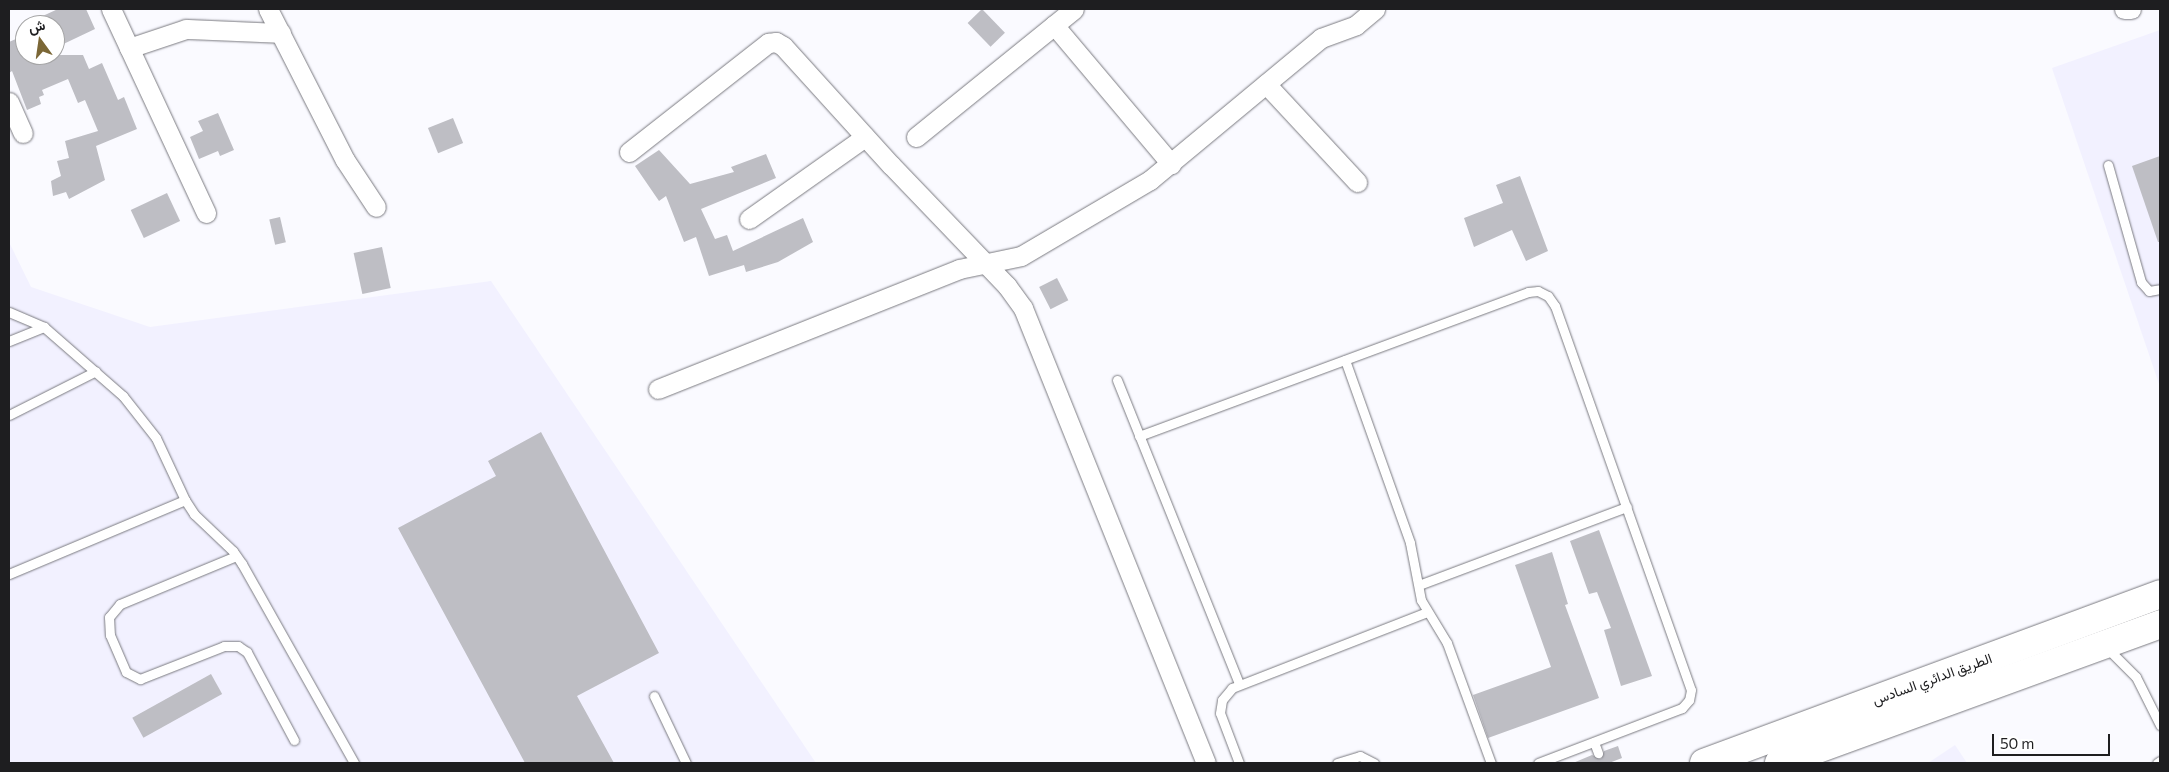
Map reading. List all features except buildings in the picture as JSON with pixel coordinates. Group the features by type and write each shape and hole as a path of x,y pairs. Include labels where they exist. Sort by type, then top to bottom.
{"highway":[{"name":"الطريق الدائري السادس","path":"1704,763 2160,594"},
{"name":"الطريق الدائري السادس","path":"1779,763 2160,624"}],"street":[{"path":"111,9 206,214"},
{"path":"268,9 346,160 376,207"},
{"path":"916,137 1074,9"},
{"path":"658,389 958,269 1021,256 1135,190 1170,164 1321,38 1353,17 1375,9"},
{"path":"2124,9 2131,9"},
{"path":"1054,25 1170,164"},
{"path":"129,48 186,29 281,33"},
{"path":"628,152 772,42 783,46 865,137 986,263 1015,296 1030,320 1206,763"},
{"path":"1266,84 1357,182"},
{"path":"9,102 24,133"},
{"path":"750,219 865,137"}],"lane":[{"path":"2108,165 2141,282 2149,291 2160,288"},
{"path":"1140,436 1528,292 1542,293 1555,306 1691,695 1682,708 1538,763"},
{"path":"9,312 44,327 96,371 134,408 156,438 185,500 206,528 236,556 354,763"},
{"path":"9,342 44,327"},
{"path":"1345,360 1410,543 1427,612 1447,644 1491,763"},
{"path":"9,415 96,371"},
{"path":"1117,380 1239,684"},
{"path":"9,574 185,500"},
{"path":"1419,584 1626,507"},
{"path":"236,556 120,604 110,618 110,635 126,672 140,679 224,646 238,646 247,652 294,740"},
{"path":"1239,763 1220,713 1226,693 1239,684 1427,612"},
{"path":"2103,644 2136,677 2160,722"},
{"path":"654,696 686,763"},
{"path":"1594,742 1598,753"},
{"path":"1337,763 1360,756 1374,763"}],"shaded area":[{"path":"2160,30 2160,387 2052,68"},
{"path":"9,242 31,287 150,327 491,281 816,763 9,763"},
{"path":"1955,745 1967,763 1928,763"}]}
